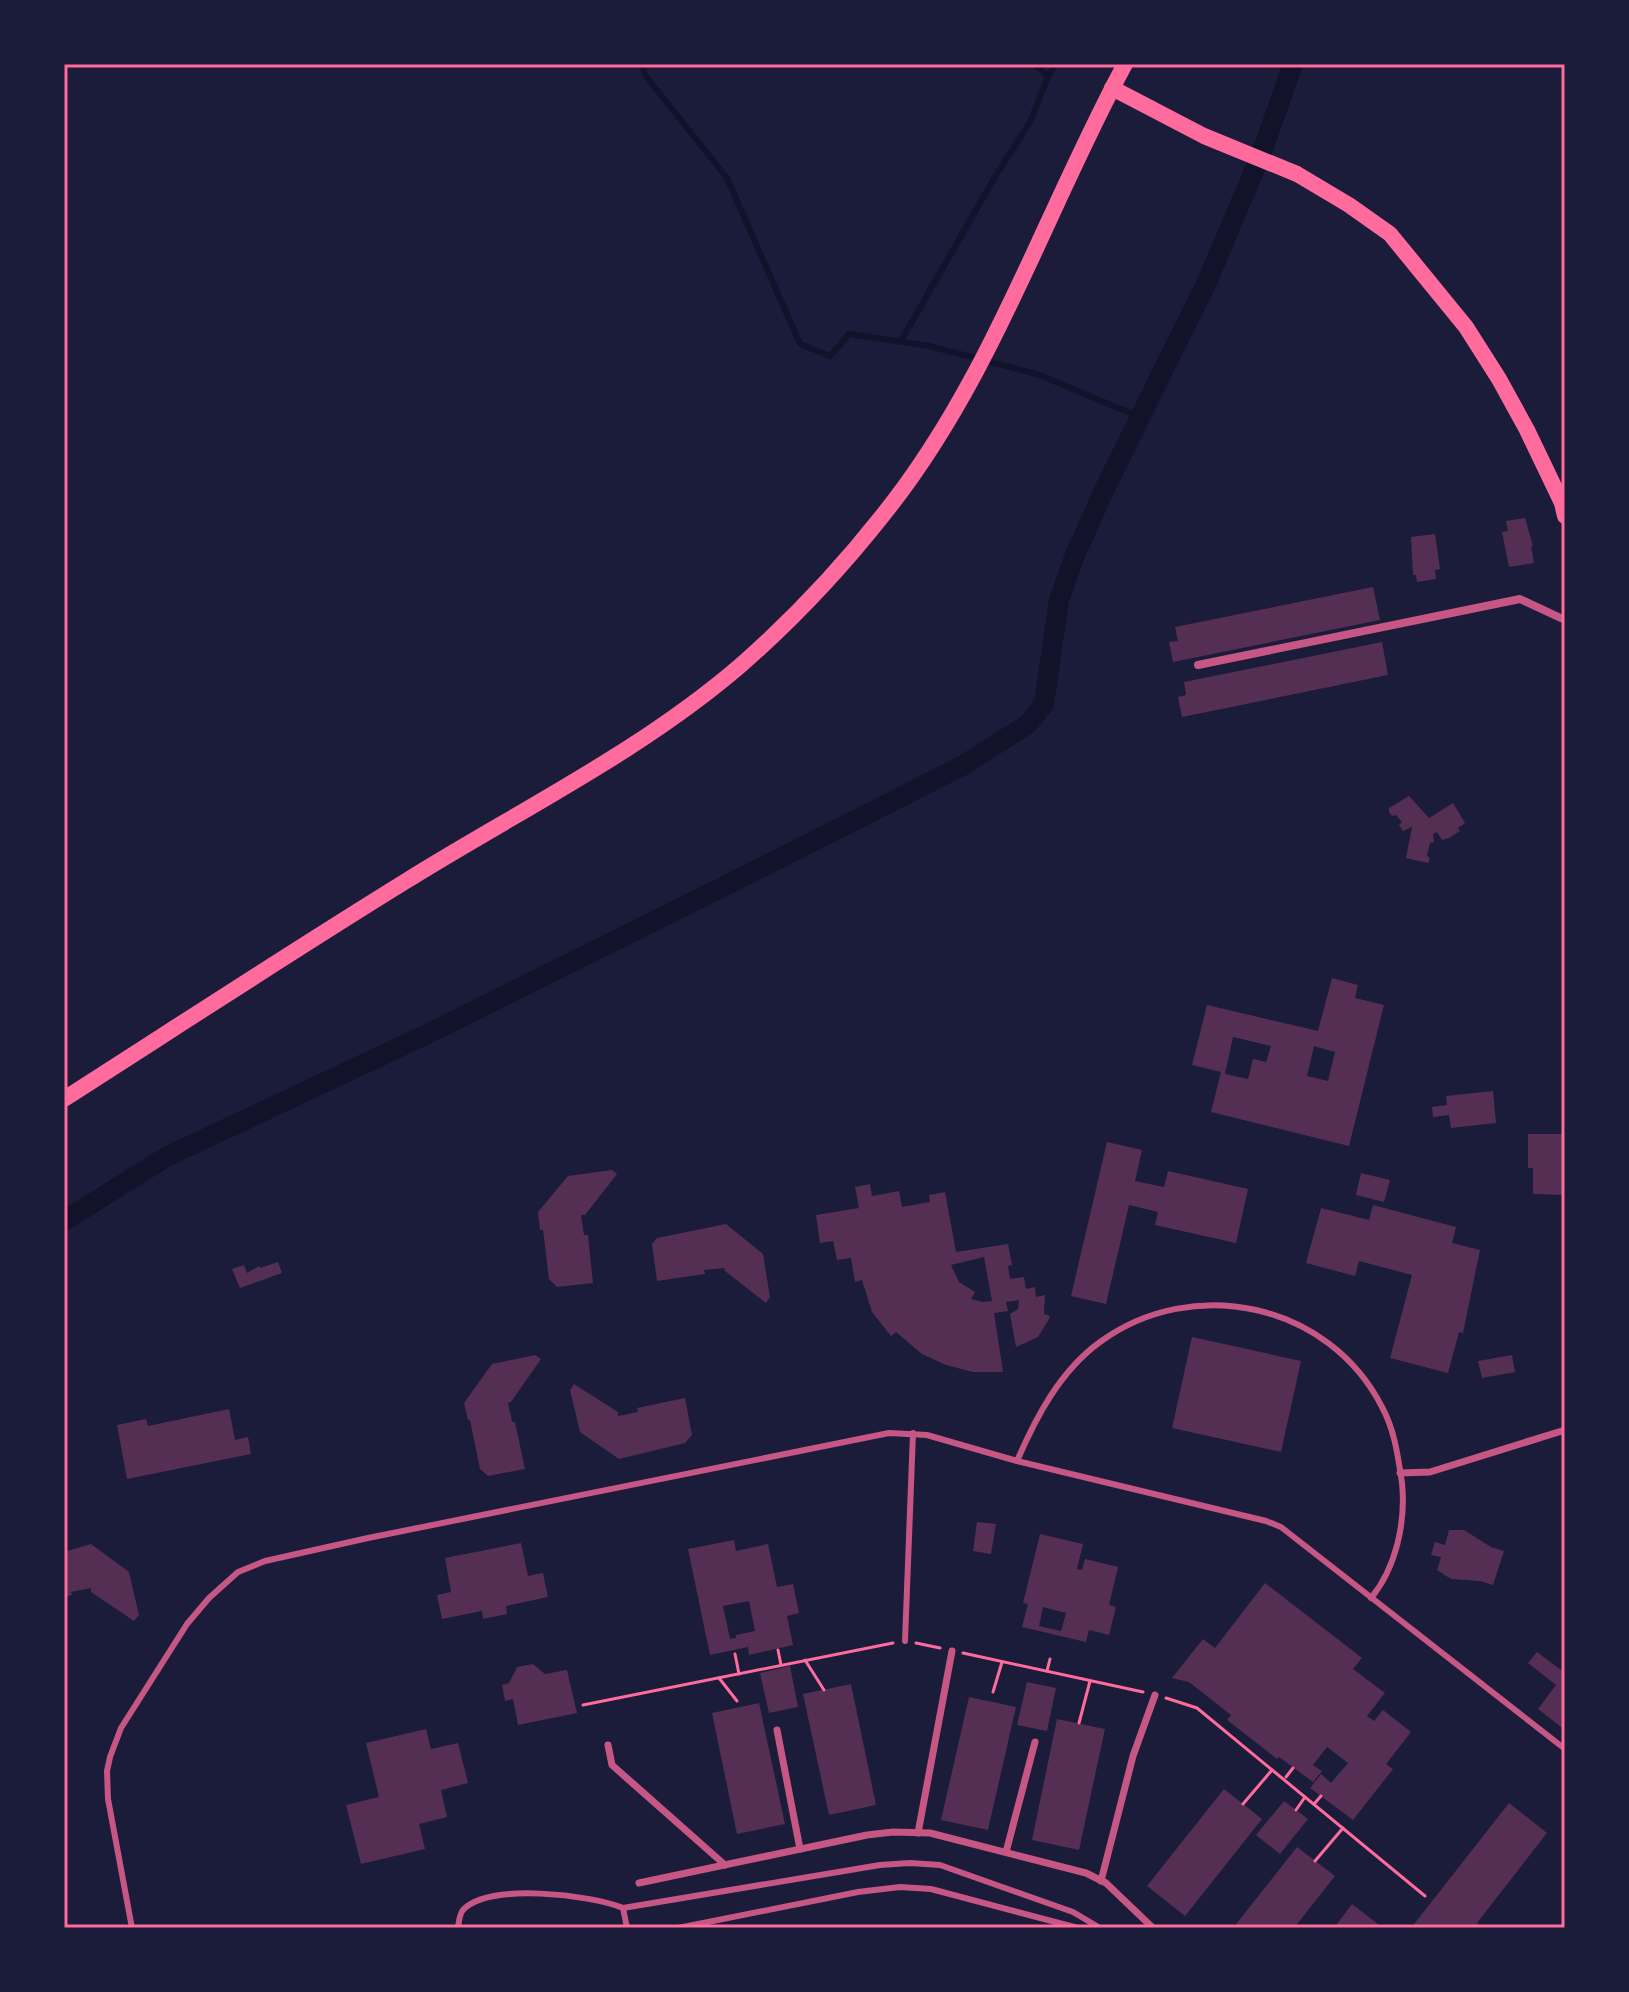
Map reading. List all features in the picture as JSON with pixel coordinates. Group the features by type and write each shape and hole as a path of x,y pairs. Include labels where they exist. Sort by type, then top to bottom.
{"main road":[{"path":"64,1099 407,880 621,752 741,664 838,569 885,514 930,451 973,378 1125,64"},
{"path":"1112,88 1204,136 1297,174 1390,234 1466,327 1513,405 1562,503 1565,516"}],"street":[{"path":"1198,665 1520,599 1565,620"},
{"path":"1400,1473 1430,1472 1565,1430"},
{"path":"918,1833 952,1651"},
{"path":"1101,1881 1133,1756 1155,1695"},
{"path":"777,1730 800,1849"},
{"path":"1006,1852 1035,1742"},
{"path":"608,1745 612,1765 725,1865"},
{"path":"639,1883 867,1835 930,1833 1086,1873 1101,1881 1153,1928"}],"lane":[{"path":"1017,1461 1060,1382 1078,1361 1122,1328 1174,1308 1215,1304 1235,1305 1273,1314 1307,1329 1338,1351 1355,1368 1382,1407 1392,1429 1403,1497 1398,1538 1385,1582 1371,1598"},
{"path":"905,1641 913,1433"},
{"path":"132,1928 108,1799 110,1757 121,1728 187,1624 209,1598 238,1572 265,1561 383,1534 873,1435 913,1433 1266,1521 1291,1534 1565,1749"},
{"path":"458,1928 462,1911 469,1906 505,1896 574,1896 601,1900 623,1908 880,1865 910,1863 940,1865 1073,1912 1100,1928"},
{"path":"678,1928 858,1892 900,1887 931,1889 1078,1928"},
{"path":"623,1908 627,1928"}],"path":[{"path":"583,1705 905,1641 1155,1695 1197,1708 1425,1896"},
{"path":"778,1650 779,1667"},
{"path":"735,1654 739,1674"},
{"path":"1047,1672 1050,1659"},
{"path":"805,1660 824,1690"},
{"path":"993,1692 1002,1662"},
{"path":"719,1678 737,1701"},
{"path":"1079,1723 1090,1681"},
{"path":"1284,1779 1293,1768"},
{"path":"1243,1804 1272,1770"},
{"path":"1314,1804 1321,1796"},
{"path":"1296,1810 1305,1797"},
{"path":"1315,1861 1343,1828"}],"building":[{"path":"1525,518 1534,563 1509,567 1502,532 1508,531 1506,521"},
{"path":"1435,534 1440,569 1435,570 1436,579 1417,582 1416,575 1413,575 1411,537"},
{"path":"1373,587 1380,620 1173,662 1169,642 1178,641 1175,627"},
{"path":"1382,642 1388,675 1182,717 1178,697 1186,695 1184,682"},
{"path":"1409,796 1429,818 1453,803 1465,823 1458,828 1460,831 1449,838 1442,840 1437,832 1433,834 1428,863 1406,858 1412,827 1403,831 1399,825 1402,822 1389,812 1389,808"},
{"path":"1332,978 1358,985 1355,998 1384,1005 1349,1146 1211,1112 1221,1072 1192,1065 1207,1005 1318,1031","holes":["1233,1037 1271,1046 1266,1062 1253,1059 1248,1079 1225,1074","1314,1046 1335,1052 1328,1081 1307,1076"]},
{"path":"1493,1091 1496,1123 1451,1128 1449,1115 1433,1117 1432,1107 1447,1105 1446,1096"},
{"path":"1528,1134 1565,1134 1565,1195 1533,1194 1533,1168 1528,1168"},
{"path":"1107,1142 1142,1150 1135,1181 1164,1187 1168,1171 1248,1189 1236,1243 1155,1225 1158,1212 1129,1205 1106,1304 1071,1296"},
{"path":"612,1170 617,1174 585,1215 581,1215 584,1235 588,1235 593,1283 557,1287 549,1279 538,1212 568,1176"},
{"path":"1361,1173 1390,1180 1384,1202 1356,1195"},
{"path":"870,1184 872,1196 899,1191 902,1207 930,1202 929,1195 945,1192 956,1252 1008,1244 1012,1265 1008,1266 1010,1279 1024,1277 1026,1289 1035,1287 1036,1297 1045,1295 1044,1314 1050,1316 1038,1337 1016,1347 1010,1314 1018,1309 1019,1300 1006,1302 1008,1311 994,1313 1003,1372 973,1372 946,1365 922,1354 896,1332 891,1336 872,1312 862,1280 855,1282 851,1258 837,1260 833,1241 820,1243 816,1215 859,1208 855,1187","holes":["984,1257 992,1301 971,1299 975,1292 959,1282 951,1265"]},
{"path":"1373,1205 1456,1227 1452,1243 1480,1250 1463,1333 1459,1332 1448,1373 1390,1358 1412,1275 1359,1261 1355,1276 1306,1263 1321,1208 1369,1220"},
{"path":"726,1224 763,1254 770,1297 766,1303 724,1268 657,1281 652,1244 657,1238"},
{"path":"278,1262 282,1273 240,1288 232,1269 244,1265 247,1273 259,1266"},
{"path":"1192,1337 1301,1361 1281,1452 1172,1428"},
{"path":"535,1355 541,1359 508,1403 525,1469 488,1476 480,1469 464,1403 492,1364"},
{"path":"1512,1355 1515,1372 1482,1378 1478,1361"},
{"path":"574,1384 618,1412 618,1416 638,1412 637,1408 685,1398 692,1435 685,1443 619,1459 580,1432 570,1390"},
{"path":"229,1409 235,1440 248,1437 251,1454 127,1479 117,1425 146,1419 148,1426"},
{"path":"977,1522 996,1524 991,1554 973,1551"},
{"path":"1449,1530 1464,1530 1491,1547 1504,1551 1493,1585 1451,1579 1437,1570 1441,1557 1431,1555 1435,1542 1445,1545"},
{"path":"1040,1534 1083,1544 1077,1569 1082,1570 1085,1559 1118,1567 1109,1605 1116,1607 1109,1635 1089,1630 1086,1642 1022,1627 1028,1604 1023,1603","holes":["1043,1607 1066,1613 1061,1631 1039,1626"]},
{"path":"734,1540 736,1551 768,1544 777,1587 793,1584 799,1613 787,1616 793,1645 749,1655 748,1647 710,1655 688,1549","holes":["749,1601 755,1631 730,1639 723,1606"]},
{"path":"521,1543 528,1576 543,1573 548,1597 506,1606 507,1614 483,1619 482,1611 442,1619 437,1595 451,1592 445,1558"},
{"path":"91,1544 129,1572 139,1615 134,1621 91,1592 91,1588 71,1592 72,1595 64,1597 64,1552"},
{"path":"1265,1583 1362,1658 1353,1669 1385,1693 1367,1716 1374,1721 1383,1710 1411,1732 1386,1764 1393,1769 1353,1820 1310,1788 1321,1774 1331,1783 1348,1763 1327,1747 1313,1765 1322,1771 1313,1782 1227,1720 1231,1715 1189,1682 1172,1678 1203,1639 1215,1648"},
{"path":"1537,1652 1565,1673 1565,1730 1538,1709 1556,1685 1528,1663"},
{"path":"533,1664 545,1674 567,1670 577,1713 518,1725 513,1699 505,1701 502,1685 509,1683 517,1667"},
{"path":"790,1666 798,1707 769,1713 760,1673"},
{"path":"1027,1682 1056,1688 1047,1731 1017,1725"},
{"path":"851,1684 876,1805 829,1815 803,1694"},
{"path":"969,1697 1016,1707 988,1830 941,1820"},
{"path":"759,1703 785,1824 737,1834 712,1713"},
{"path":"1057,1719 1105,1729 1079,1850 1032,1840"},
{"path":"426,1729 431,1749 458,1743 468,1783 441,1790 447,1817 419,1824 425,1849 361,1864 346,1805 379,1797 366,1743"},
{"path":"1224,1789 1262,1819 1185,1916 1147,1886"},
{"path":"1284,1801 1308,1819 1280,1854 1256,1835"},
{"path":"1509,1803 1547,1833 1477,1923 1483,1928 1411,1928"},
{"path":"1297,1847 1335,1876 1294,1928 1233,1928"},
{"path":"1352,1904 1383,1928 1334,1928"}],"waterway":[{"path":"642,64 645,75 727,178 800,344 830,356 849,334 929,346 1037,374 1140,417"},
{"path":"901,341 1030,122 1048,77 1035,64"},
{"path":"1048,77 1056,64"},
{"path":"64,1221 166,1157 421,1037 733,882 962,766 1028,724 1044,704 1059,600 1075,555 1207,282 1262,152 1293,64"}]}
